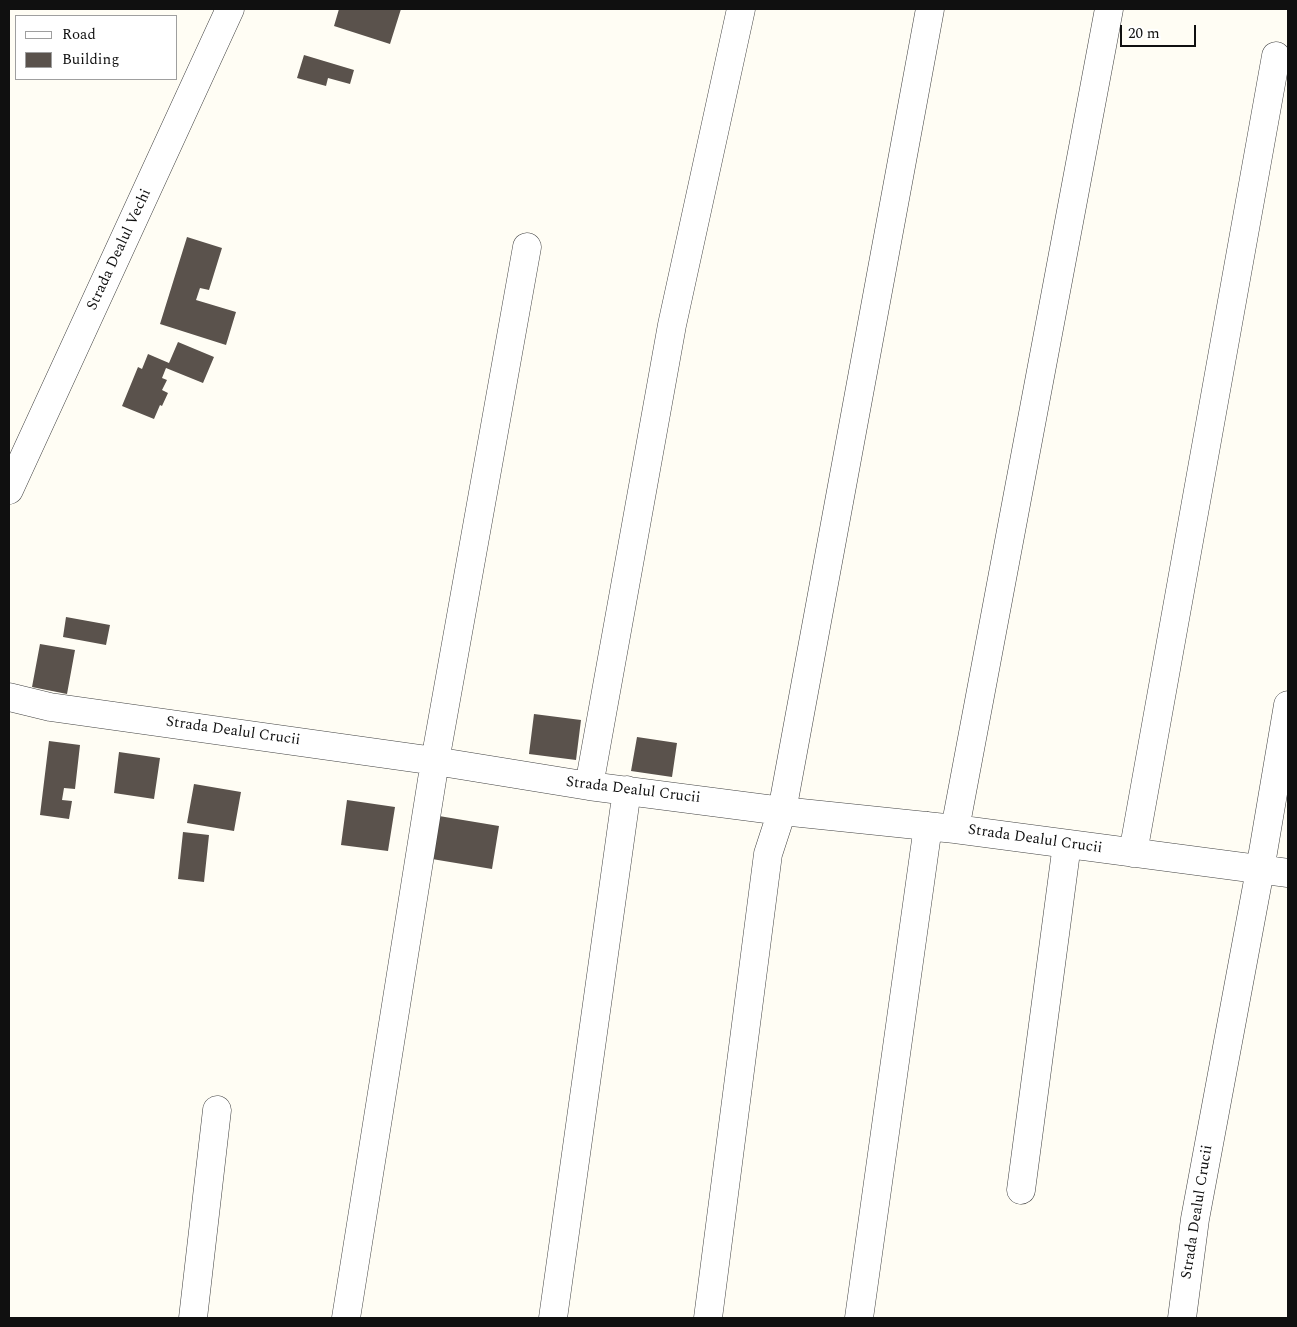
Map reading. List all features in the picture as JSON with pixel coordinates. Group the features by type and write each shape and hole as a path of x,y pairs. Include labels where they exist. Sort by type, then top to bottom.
{"street":[{"name":"Strada Dealul Vechi","path":"9,490 230,9"},
{"path":"589,786 672,325 741,9"},
{"path":"708,1318 768,854 782,811 930,9"},
{"path":"955,829 1109,9"},
{"path":"1133,853 1276,56"},
{"path":"346,1318 435,761 527,247"},
{"name":"Strada Dealul Crucii","path":"9,697 50,707 435,761 589,786 782,811 955,829 1288,873"},
{"name":"Strada Dealul Crucii","path":"1182,1318 1196,1220 1288,705"},
{"path":"553,1318 627,790"},
{"path":"859,1318 928,826"},
{"path":"1021,1190 1067,844"},
{"path":"193,1318 217,1110"}],"building":[{"path":"339,9 401,9 390,44 334,26"},
{"path":"304,55 354,70 350,84 328,78 326,86 297,78"},
{"path":"187,237 222,248 209,290 200,288 196,300 236,312 226,345 160,324"},
{"path":"178,342 214,357 203,383 166,368 162,378 167,380 162,390 168,393 154,419 122,406 138,367 142,369 148,354 169,363"},
{"path":"66,617 110,625 106,645 63,637"},
{"path":"40,644 75,650 67,694 32,687"},
{"path":"534,714 581,720 576,760 529,754"},
{"path":"637,737 677,743 672,777 631,771"},
{"path":"49,741 80,745 75,789 64,788 62,800 72,801 69,819 40,815"},
{"path":"119,752 160,758 154,799 114,793"},
{"path":"194,784 241,792 234,831 187,823"},
{"path":"347,800 395,807 388,851 341,845"},
{"path":"439,816 499,826 492,869 432,859"},
{"path":"183,832 209,835 204,882 178,879"}]}
